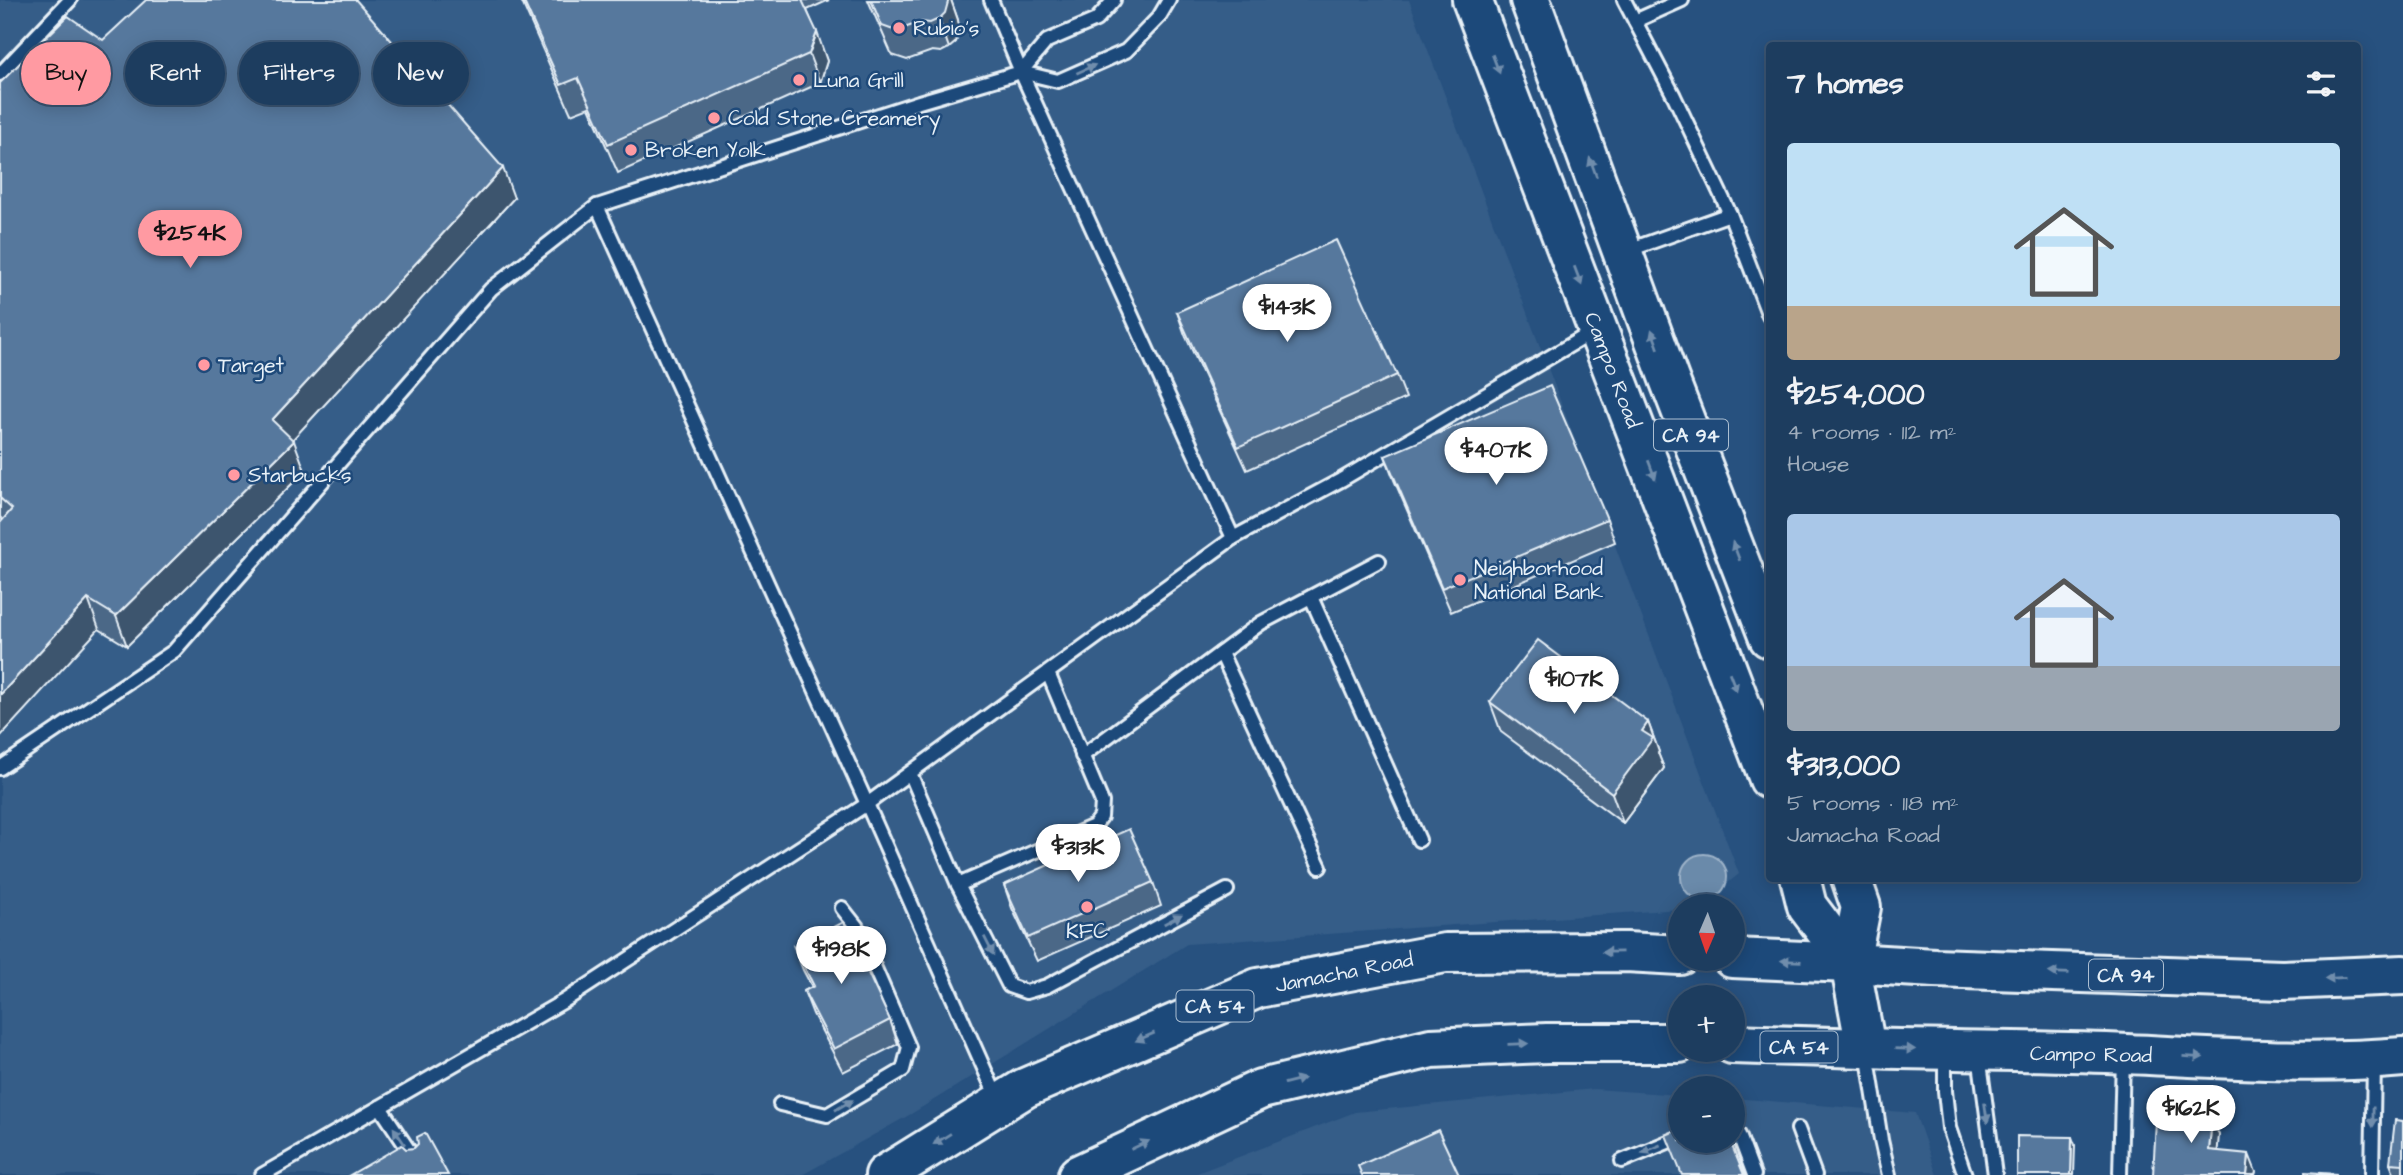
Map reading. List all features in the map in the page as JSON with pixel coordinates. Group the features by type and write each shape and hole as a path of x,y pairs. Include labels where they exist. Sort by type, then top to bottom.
{"main road":[{"name":"Campo Road","path":"1472,0 1766,771"},
{"name":"CA 94","path":"1530,0 1766,630"},
{"path":"1801,882 1807,906 1850,963"},
{"path":"1852,882 1861,907 1850,963 1866,1048"},
{"name":"Jamacha Road","path":"885,1175 1026,1088 1258,988 1445,953 1668,954"},
{"path":"1745,959 1850,963"},
{"name":"CA 94","path":"1850,963 2282,981 2403,975"},
{"path":"1078,1175 1261,1089 1431,1048 1546,1043 1668,1043"},
{"name":"CA 54","path":"1745,1044 1866,1048"},
{"name":"Campo Road","path":"1866,1048 2257,1060 2388,1058"}],"lane":[{"path":"0,74 69,0"},
{"path":"991,0 1021,72 1233,538"},
{"path":"1021,72 1046,41 1096,20 1114,0"},
{"path":"0,768 174,651 491,289 597,206 1021,72 1058,81 1126,51 1159,17 1169,0"},
{"path":"1625,0 1730,214 1766,308"},
{"path":"1635,21 1682,0"},
{"path":"597,206 1000,1104"},
{"path":"1624,252 1730,214"},
{"path":"262,1175 564,1001 867,804 1233,538 1341,480 1598,329"},
{"path":"1082,755 1261,623 1379,561"},
{"path":"1311,597 1419,840"},
{"path":"1221,653 1320,867"},
{"path":"958,885 1094,826 1101,817 1102,802 1048,673"},
{"path":"910,773 958,885 1009,986 1026,992 1047,986 1227,890"},
{"path":"780,1104 827,1115 903,1070 909,1047 857,927 842,908"},
{"path":"1866,1048 1889,1175"},
{"path":"1961,1051 1945,1091 1949,1128 1965,1175"},
{"path":"1961,1051 1995,1175"},
{"path":"2120,1175 2123,1054"},
{"path":"2372,1175 2388,1058"},
{"path":"380,1107 418,1164"},
{"path":"1798,1129 1815,1175"},
{"path":"1622,1161 1668,1142"},
{"path":"1745,1151 1754,1175"}],"shaded area":[{"path":"0,0 1409,0 1739,874 1714,894 1668,894 1668,910 1187,944 911,1114 802,1175 0,1175"},
{"path":"1695,856 1713,856 1725,868 1725,886 1719,894 1689,894 1683,886 1683,868"},
{"path":"1594,1089 1668,1094 1668,1153 1745,1153 1745,1099 1915,1113 1937,1175 1192,1175 1355,1112"}],"building":[{"path":"146,0 356,0 393,42 373,42 373,105 448,105 503,168 272,420 294,441 116,616 88,599 0,695 0,523 12,509 0,498 0,83 21,62 21,105 111,105 111,42 42,42 68,16 103,40"},
{"path":"523,0 802,0 817,32 809,54 608,144 578,78 561,85"},
{"path":"871,0 948,2 945,13 939,19 896,31 882,26"},
{"path":"1336,240 1397,375 1238,447 1177,312"},
{"path":"1550,386 1607,519 1442,588 1385,456"},
{"path":"1538,640 1648,722 1642,731 1653,738 1612,793 1490,702"},
{"path":"1129,829 1153,882 1028,938 1004,885"},
{"path":"844,922 890,1020 834,1049 804,991 814,986 794,947"},
{"path":"2157,1103 2208,1109 2212,1118 2209,1150 2249,1154 2247,1175 2153,1175"},
{"path":"2395,1120 2403,1121 2403,1164 2390,1163"},
{"path":"1438,1130 1459,1175 1362,1175 1358,1166"},
{"path":"425,1133 448,1175 350,1175 402,1145 406,1149 414,1148 418,1144 417,1137"},
{"path":"2017,1136 2072,1137 2071,1175 2017,1175"},
{"path":"1673,1153 1735,1153 1744,1175 1682,1175"},
{"path":"2305,1172 2336,1174 2336,1175 2305,1175"}],"place":[{"name":"Rubio's","path":"899,28"},
{"name":"Luna Grill","path":"799,80"},
{"name":"Cold Stone Creamery","path":"714,118"},
{"name":"Broken Yolk","path":"631,150"},
{"name":"Target","path":"204,365"},
{"name":"Starbucks","path":"234,475"},
{"name":"Neighborhood National Bank","path":"1460,580"},
{"name":"KFC","path":"1087,907"}]}
